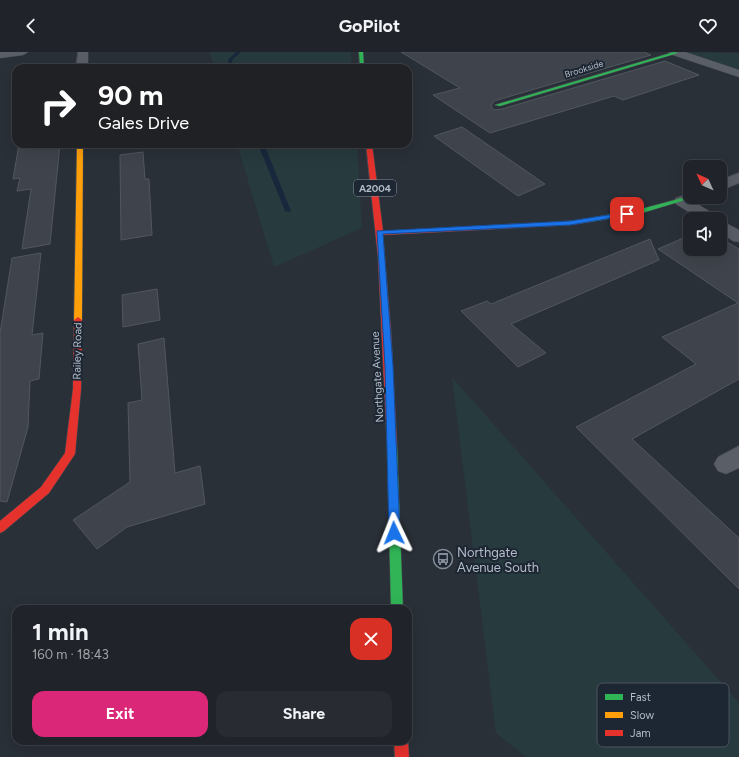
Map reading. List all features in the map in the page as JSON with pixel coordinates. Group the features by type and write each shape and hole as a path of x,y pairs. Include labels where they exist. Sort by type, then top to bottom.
{"street":[{"path":"0,55 23,52"},
{"path":"82,64 83,52"},
{"path":"361,52 362,64"},
{"path":"675,52 739,74"},
{"name":"Brookside","path":"498,105 675,52"},
{"name":"Railey Road","path":"0,528 45,490 70,454 76,389 80,148"},
{"name":"Northgate Avenue","path":"370,148 378,204 389,366 397,605"},
{"path":"727,183 739,177"},
{"path":"379,233 570,223 642,211 683,200"},
{"path":"693,204 703,212"},
{"path":"727,229 739,237"},
{"path":"401,745 402,757"}],"green space":[{"path":"210,52 351,52 352,64 213,64"},
{"path":"687,52 739,53 739,69 732,67"},
{"path":"238,148 357,148 362,228 274,267"},
{"path":"452,377 721,683 597,683 597,747 729,747 729,692 739,703 739,757 526,757 496,733"}],"building":[{"path":"401,52 644,52 651,55 494,101 491,106 494,110 502,109 665,61 699,75 623,100 614,96 490,133 433,95 460,88"},
{"path":"462,127 545,184 518,196 434,136"},
{"path":"18,148 60,148 50,244 22,249 31,189 17,191 20,178 13,179"},
{"path":"143,152 145,179 149,179 152,235 121,240 120,155"},
{"path":"683,238 683,256 727,256 727,242 739,249 739,379 632,439 739,538 739,589 576,427 696,364 662,337 738,303 658,249"},
{"path":"650,239 659,260 511,324 546,353 518,367 461,311 487,301 491,304"},
{"path":"41,253 32,335 43,333 39,379 30,381 28,427 7,502 0,501 0,333 12,258"},
{"path":"157,289 160,320 123,327 122,295"},
{"path":"164,338 175,473 200,466 205,504 127,527 97,549 73,520 130,482 128,403 142,400 138,344"}],"waterway":[{"path":"230,64 230,60 239,52"},
{"path":"263,148 288,211"}],"traffic: fast":[{"path":"361,52 362,64"},
{"path":"498,105 676,53"},
{"path":"590,220 642,211 683,200"},
{"path":"392,445 397,605"}],"traffic: slow":[{"path":"78,320 80,148"}],"traffic: jam":[{"path":"370,148 382,257 392,445"},
{"path":"379,233 570,223 590,220"},
{"path":"0,528 45,490 70,454 77,389 78,320"},
{"path":"401,745 402,757"}],"place":[{"name":"Northgate Avenue South","path":"443,559"}],"route":[{"path":"394,533 389,366 379,233 570,223 627,214"}]}
